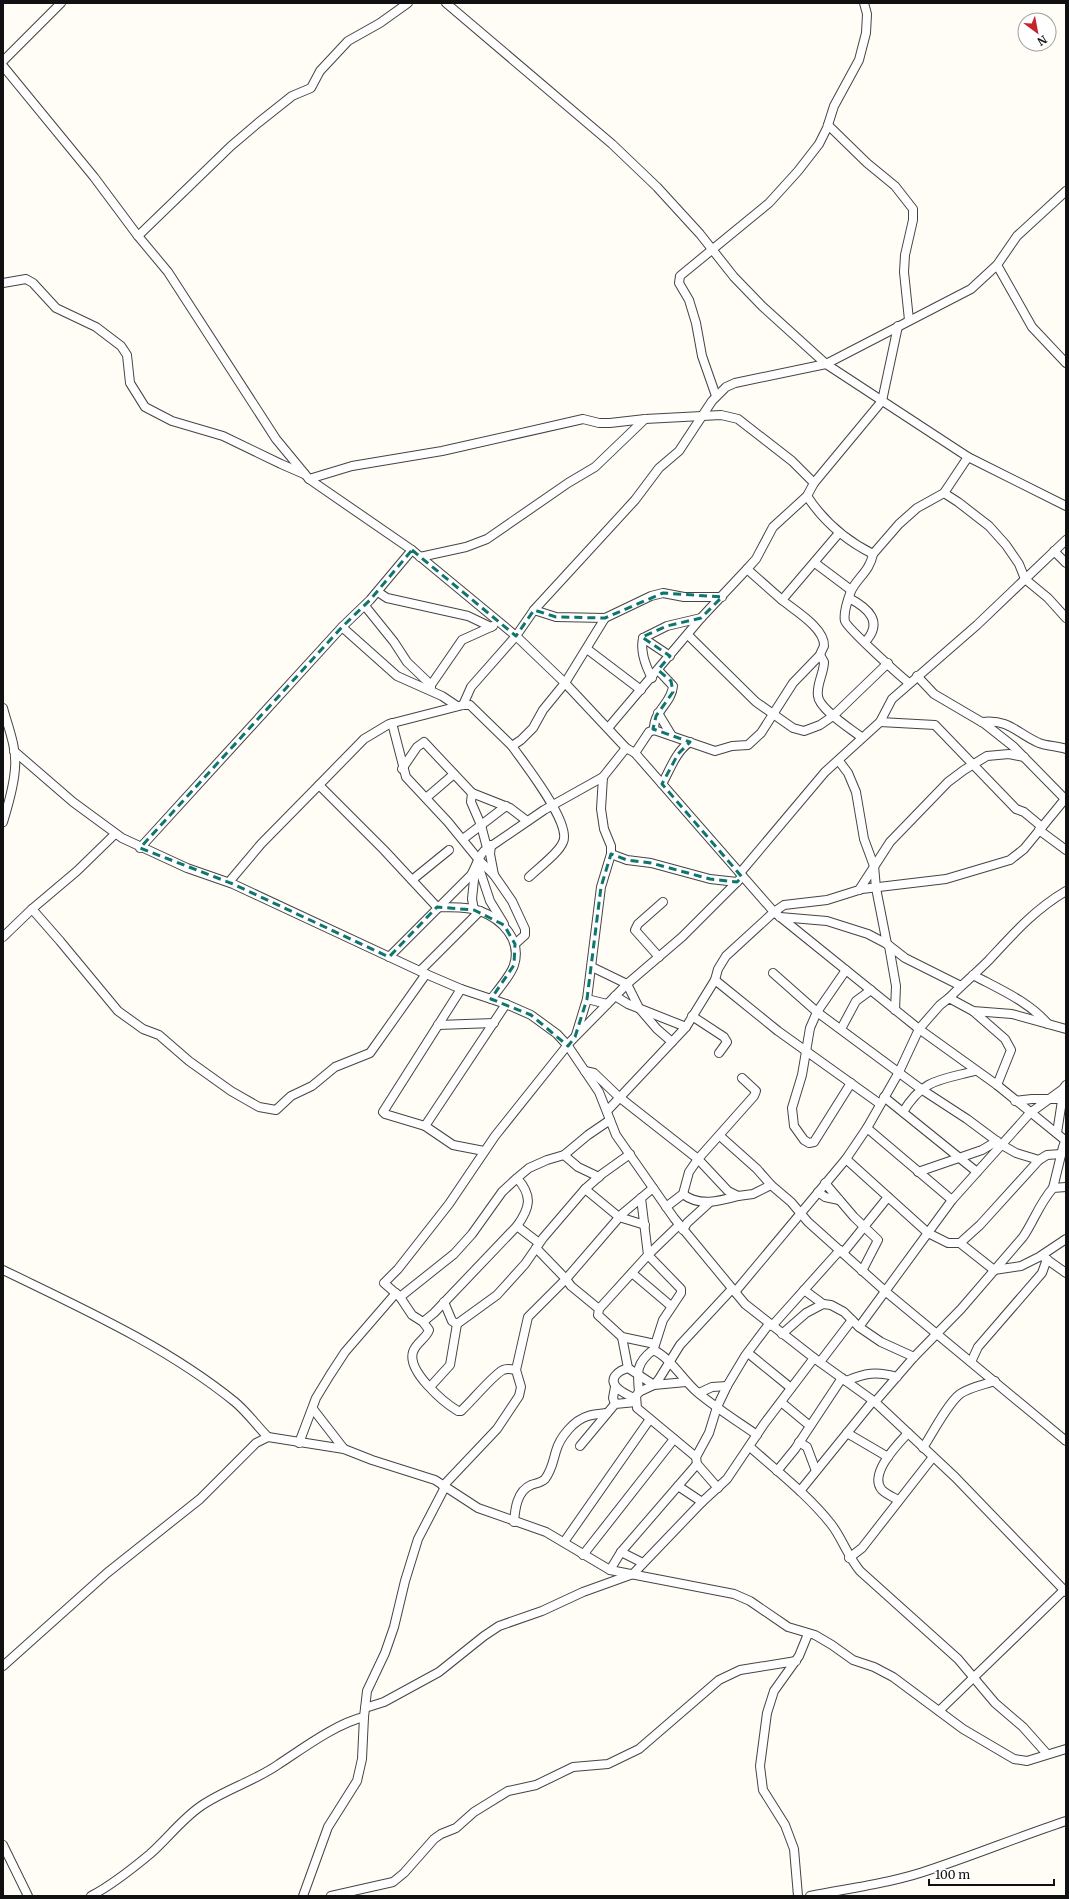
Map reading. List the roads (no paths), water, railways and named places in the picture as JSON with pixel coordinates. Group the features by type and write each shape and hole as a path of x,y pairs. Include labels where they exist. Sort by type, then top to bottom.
{"street":[{"path":"3,61 61,3"},
{"path":"138,236 231,146 292,96 311,88 320,71 348,41 380,23 408,3"},
{"path":"446,3 612,144 657,187 734,277 762,306 826,364 968,457 1066,505"},
{"path":"716,396 702,356 696,323 689,300 679,283 680,276 684,271 712,250 768,203 802,166 819,144 828,125 834,106 859,60 866,33 867,14 864,3"},
{"path":"3,66 94,177 138,236 168,272 276,439 307,476"},
{"path":"828,125 867,163 895,186 913,209 914,220 905,255 904,272 910,320"},
{"path":"460,706 471,687 516,636 534,610 635,500 659,468 679,451 716,396 726,387 735,383 826,364 971,289 997,265 1017,236 1066,191"},
{"path":"997,265 1032,327 1066,363"},
{"path":"3,283 26,279 33,283 56,308 96,327 121,346 127,355 130,383 145,407 172,421 223,436 307,476 412,550 516,636 564,683 626,748 635,753 740,877 777,914 919,1030 996,1085 1066,1140 1053,1188 1042,1201 1023,1238 966,1304 914,1357 874,1402 800,1491"},
{"path":"608,728 652,678 701,618 756,559 773,527 807,496 814,483 882,401 898,326"},
{"path":"307,476 352,466 442,451 583,419 599,423 610,423 645,419 721,415 738,420 792,461 814,483"},
{"path":"420,557 466,547 487,539 568,483 595,467 645,419"},
{"path":"909,684 848,628 845,620 850,594 870,565 873,554 899,524 917,508 944,493 968,457"},
{"path":"944,493 989,526 1006,545 1019,564 1025,579 1048,598 1066,618"},
{"path":"807,496 814,506 839,533 873,554"},
{"path":"782,600 839,533"},
{"path":"516,1370 509,1369 501,1371 461,1411 453,1408 430,1387 417,1372 413,1363 413,1352 417,1345 427,1336 429,1330 423,1322 412,1315 398,1295 384,1283 398,1268 449,1204 484,1152 575,1037 627,984 659,957 740,877 825,772 839,761 861,737 880,722 892,699 978,625 1066,540"},
{"path":"140,848 342,626 365,606 378,592 412,550"},
{"path":"1054,551 1066,563"},
{"path":"815,563 866,610 874,624 874,629 865,642"},
{"path":"654,730 714,751 732,746 748,746 761,733 793,683 820,655 824,646 821,635 814,625 782,600 747,569"},
{"path":"378,592 387,598 468,616 491,627"},
{"path":"534,610 556,617 605,618 651,596 663,593 684,597 722,597"},
{"path":"365,606 394,642 407,662 431,688"},
{"path":"512,746 521,740 533,728 543,710 564,683 587,649 605,618"},
{"path":"643,638 667,626 701,618"},
{"path":"431,688 462,640 500,624"},
{"path":"342,626 392,672 431,688 460,706"},
{"path":"688,635 698,643 743,690 793,728 804,731 820,725 833,716 888,664"},
{"path":"643,638 670,656"},
{"path":"643,638 642,644 644,658 652,678"},
{"path":"587,649 641,690"},
{"path":"820,655 824,662 818,696 820,702 833,716 861,737"},
{"path":"635,753 650,732 654,730 658,713 673,692 674,686 658,670"},
{"path":"607,1111 619,1096 686,1027 715,980 720,965 726,956 777,914 784,905 826,900 859,890 946,880 1010,860 1024,849 1065,799 1014,747 982,722 934,694 917,676"},
{"path":"229,882 261,844 364,739 392,724 460,706 470,705 512,746 554,805 564,840 561,846 529,877"},
{"path":"3,708 14,751 15,767 12,788 3,822"},
{"path":"658,713 672,736"},
{"path":"982,722 995,721 1011,726 1040,743 1066,749"},
{"path":"880,722 935,725 960,749 972,765 1016,809 1024,812 1041,829 1066,850"},
{"path":"392,724 402,770 406,777 463,839 477,865 490,901 515,944 514,966 491,999"},
{"path":"402,770 416,747 424,742 472,793 506,806 527,821"},
{"path":"662,784 678,754 690,742"},
{"path":"477,910 472,899 477,865 481,854 527,821 603,777 626,748"},
{"path":"14,751 73,802 115,834 140,848 187,868 229,882 423,973 531,1015 557,1034 568,1046 599,1092 616,1135 666,1207 745,1304 782,1334 874,1402 933,1457 1065,1591 938,1711"},
{"path":"859,890 890,842 948,782 987,756 1010,754 1024,757"},
{"path":"839,761 848,773 856,792 864,839 874,866 876,888 896,986 896,1010"},
{"path":"426,798 454,774"},
{"path":"575,1037 588,999 601,887 611,854 611,846 604,829 601,809 603,777"},
{"path":"319,785 384,850 436,907 477,910 504,925"},
{"path":"472,793 471,802 489,847 494,874 512,901 525,929 525,935 515,944"},
{"path":"463,839 506,806"},
{"path":"3,937 32,909 77,871 115,834"},
{"path":"412,880 449,850"},
{"path":"611,854 628,860 651,863 710,879 740,877"},
{"path":"389,957 477,865"},
{"path":"477,865 494,874"},
{"path":"580,1446 615,1404 637,1398 654,1385 680,1345 734,1290 846,1158 866,1128 899,1072 919,1030 1026,919 1051,900 1066,891"},
{"path":"659,957 635,930 638,924 663,902"},
{"path":"32,909 118,1011 143,1029 160,1035 189,1061 231,1092 258,1108 276,1110 291,1096 312,1086 335,1067 370,1053 423,973 477,910"},
{"path":"777,914 827,921 868,934 888,945 905,958 961,986"},
{"path":"592,967 627,984 639,1008 657,1029 672,1042"},
{"path":"846,970 817,1012 810,1028 802,1075 792,1108 794,1126 804,1140 809,1143 814,1142 851,1083"},
{"path":"773,974 817,1012 921,1089 1016,1153 1039,1160"},
{"path":"973,975 1013,996 1040,1015 1048,1024"},
{"path":"715,980 778,1031 851,1083 903,1112 977,1172"},
{"path":"461,989 382,1112 425,1126 453,1145 484,1152"},
{"path":"841,1029 856,1001 871,990"},
{"path":"615,996 639,1008 686,1027"},
{"path":"949,998 973,1011 1005,1039 1011,1050 996,1085"},
{"path":"588,999 607,1004"},
{"path":"425,1126 506,1004"},
{"path":"973,1011 1012,1014 1066,1029"},
{"path":"992,1012 994,1029"},
{"path":"692,1016 724,1037 727,1042 719,1053"},
{"path":"438,1025 494,1023"},
{"path":"585,1071 594,1073 619,1096 698,1159 728,1191 738,1196"},
{"path":"903,1112 921,1089 931,1083 975,1071"},
{"path":"666,1207 683,1194 689,1172 698,1159 754,1096 756,1091 742,1078"},
{"path":"859,1327 952,1200 1000,1143 1030,1113 1065,1087"},
{"path":"1057,1133 1065,1099 1065,1087"},
{"path":"1015,1101 1065,1099"},
{"path":"299,1443 316,1398 345,1352 398,1295 454,1254 472,1234 502,1192 517,1178 530,1168 547,1160 564,1155 576,1147 588,1135 610,1120"},
{"path":"866,1128 952,1200"},
{"path":"720,1136 757,1169 770,1185 791,1202 800,1214 862,1271 1066,1441"},
{"path":"918,1172 934,1165 959,1158 1000,1143"},
{"path":"430,1387 450,1365 457,1324 497,1296 525,1264 537,1246 585,1189 630,1154"},
{"path":"960,1244 980,1225 1039,1160 1047,1155 1061,1154"},
{"path":"564,1155 578,1167 600,1177"},
{"path":"846,1158 928,1233 948,1243 960,1244 994,1270 1021,1266 1044,1257 1066,1239"},
{"path":"423,1322 517,1226 527,1212 528,1198 525,1186 517,1178"},
{"path":"825,1183 854,1217 878,1240 862,1271"},
{"path":"683,1194 688,1198 698,1201 717,1202 738,1196 754,1194 770,1185"},
{"path":"1053,1188 1066,1187"},
{"path":"304,1896 328,1827 357,1781 362,1759 364,1708 369,1686 385,1653 394,1627 405,1581 418,1539 444,1486 505,1419 519,1396 521,1387 516,1370 528,1317 566,1279 619,1217 653,1188"},
{"path":"585,1189 619,1217 645,1225"},
{"path":"818,1192 825,1197 839,1200"},
{"path":"610,1570 620,1552 678,1486 696,1460 709,1433 717,1407 727,1386 748,1353 771,1325 865,1226 888,1197"},
{"path":"641,1198 648,1255 681,1289 681,1293 663,1320 654,1347 640,1362 637,1374 637,1408 674,1439 696,1460 718,1488"},
{"path":"710,1202 648,1255 599,1309 598,1315 622,1337 654,1347 686,1382 717,1407 757,1435"},
{"path":"517,1226 537,1246 571,1286 599,1309"},
{"path":"1044,1257 1066,1273"},
{"path":"971,1362 978,1347 1042,1273 1044,1257"},
{"path":"3,1270 138,1338 195,1373 236,1403 268,1437 344,1449 372,1460 435,1480 478,1508 514,1522 546,1532 610,1570 734,1594 756,1605 788,1627 815,1635 853,1660 874,1667 893,1677 963,1729 1014,1759 1027,1761 1066,1749"},
{"path":"632,1273 671,1306"},
{"path":"804,1290 823,1304 831,1305 844,1312 859,1327 881,1342 914,1357"},
{"path":"444,1302 452,1321 457,1324"},
{"path":"782,1334 806,1313 823,1304"},
{"path":"364,1708 384,1702 439,1672 499,1626 542,1611 576,1595 633,1574 702,1502 727,1479 791,1388 852,1320"},
{"path":"622,1337 628,1368 654,1385 686,1382"},
{"path":"748,1353 791,1388"},
{"path":"615,1404 613,1398 615,1387 613,1381 614,1377 620,1370 628,1368"},
{"path":"777,1471 844,1380 864,1374 884,1373 897,1377"},
{"path":"923,1448 944,1414 959,1394 995,1381"},
{"path":"699,1393 712,1387 727,1386"},
{"path":"615,1387 637,1398"},
{"path":"781,1402 810,1426"},
{"path":"313,1409 344,1449"},
{"path":"514,1522 516,1503 527,1487 540,1483 545,1478 552,1466 556,1448 577,1420 588,1416 607,1413"},
{"path":"564,1542 650,1419"},
{"path":"847,1433 888,1456"},
{"path":"898,1500 882,1489 878,1480 883,1463 908,1433"},
{"path":"3,1666 102,1578 205,1495 256,1443 268,1437"},
{"path":"584,1555 674,1439"},
{"path":"799,1442 807,1447 816,1471"},
{"path":"750,1446 800,1491 831,1524 849,1558 867,1578 958,1659 972,1678 995,1703 1023,1727 1047,1754"},
{"path":"849,1558 862,1548 933,1457"},
{"path":"678,1486 702,1502"},
{"path":"620,1552 643,1563"},
{"path":"798,1896 794,1849 785,1825 763,1790 760,1766 767,1713 774,1691 796,1661 804,1647 808,1634"},
{"path":"331,1896 393,1882 404,1873 434,1839 441,1834 456,1828 474,1812 508,1791 536,1785 573,1767 608,1764 640,1749 696,1698 719,1680 732,1673 740,1670 796,1661"},
{"path":"91,1896 101,1891 150,1853 201,1806 230,1789 274,1768 296,1752 347,1722 364,1718"},
{"path":"810,1896 891,1880 931,1870 1019,1836 1066,1821"},
{"path":"3,1845 28,1896"}]}
